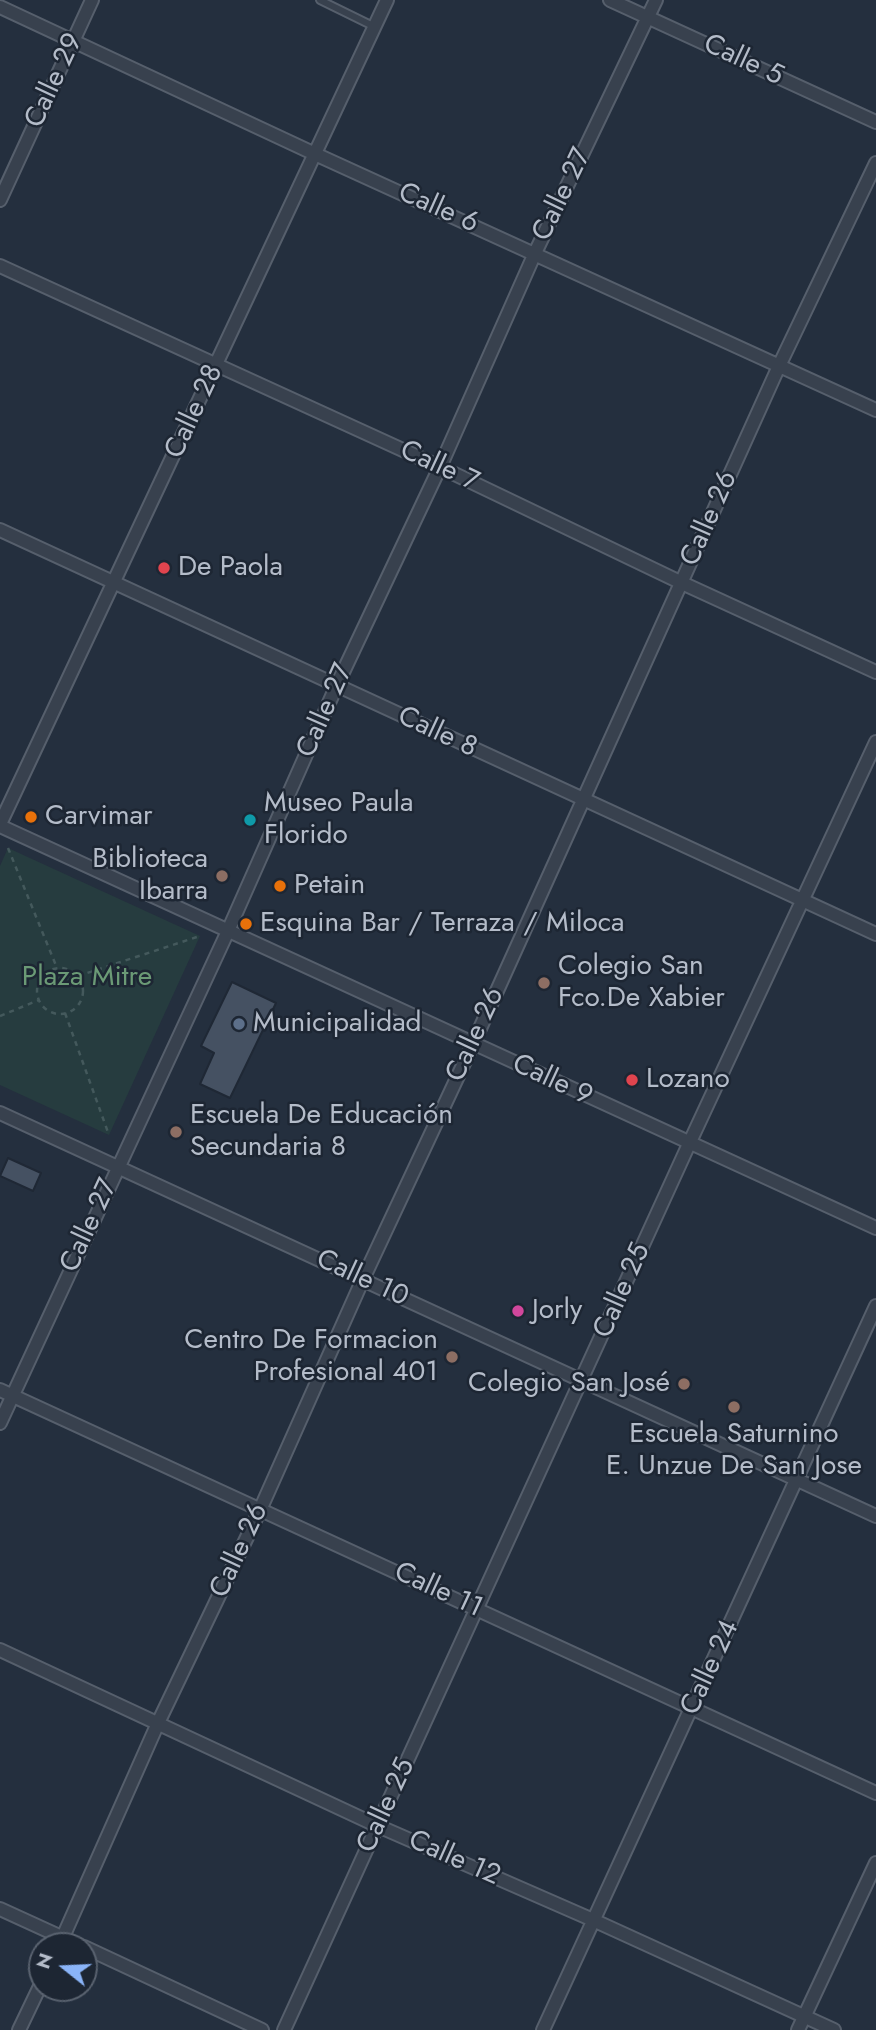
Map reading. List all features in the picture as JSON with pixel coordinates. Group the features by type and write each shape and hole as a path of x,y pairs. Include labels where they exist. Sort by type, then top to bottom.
{"street":[{"name":"Calle 29","path":"0,200 92,0"},
{"name":"Calle 28","path":"0,825 387,0"},
{"name":"Calle 5","path":"610,0 876,122"},
{"name":"Calle 27","path":"0,1423 6,1393 118,1166 228,931 336,687 440,467 535,253 656,0"},
{"name":"Calle 6","path":"0,7 876,410"},
{"name":"Calle 26","path":"65,1932 158,1723 260,1510 779,366 876,163"},
{"name":"Calle 7","path":"0,267 440,467 876,672"},
{"name":"Calle 8","path":"0,530 876,934"},
{"name":"Calle 25","path":"284,2030 689,1144 876,743"},
{"name":"Calle 9","path":"0,825 472,1045 876,1228"},
{"name":"Calle 10","path":"0,1113 876,1516"},
{"name":"Calle 24","path":"543,2030 876,1306"},
{"name":"Calle 11","path":"6,1393 876,1793"},
{"name":"Calle 12","path":"0,1650 378,1826 834,2030"},
{"path":"798,2030 876,1863"},
{"path":"0,1909 43,1932"},
{"path":"98,1954 262,2030"},
{"path":"19,2030 32,2002"}],"lane":[{"path":"320,0 375,27"}],"path":[{"path":"8,848 57,968"},
{"path":"78,976 200,936"},
{"path":"57,968 72,971 82,983 82,999 72,1010 65,1013 50,1011 40,1000 40,980 57,968"},
{"path":"0,1016 40,1000"},
{"path":"65,1013 109,1135"}],"green space":[{"name":"Plaza Mitre","path":"8,848 200,936 109,1135 0,1085 0,866"}],"building":[{"name":"Municipalidad","path":"232,982 276,1003 230,1098 200,1084 214,1053 201,1046"},
{"path":"8,1158 41,1173 33,1191 0,1176"}],"place":[{"name":"De Paola","path":"164,568"},
{"name":"Carvimar","path":"31,817"},
{"name":"Museo Paula Florido","path":"250,820"},
{"name":"Biblioteca Ibarra","path":"222,876"},
{"name":"Petain","path":"280,886"},
{"name":"Esquina Bar / Terraza / Miloca","path":"246,924"},
{"name":"Colegio San Fco.De Xabier","path":"544,983"},
{"name":"Municipalidad","path":"239,1024"},
{"name":"Lozano","path":"632,1080"},
{"name":"Escuela De Educación Secundaria 8","path":"176,1132"},
{"name":"Jorly","path":"518,1311"},
{"name":"Centro De Formacion Profesional 401","path":"452,1357"},
{"name":"Colegio San José","path":"684,1384"},
{"name":"Escuela Saturnino E. Unzue De San Jose","path":"734,1407"}]}
